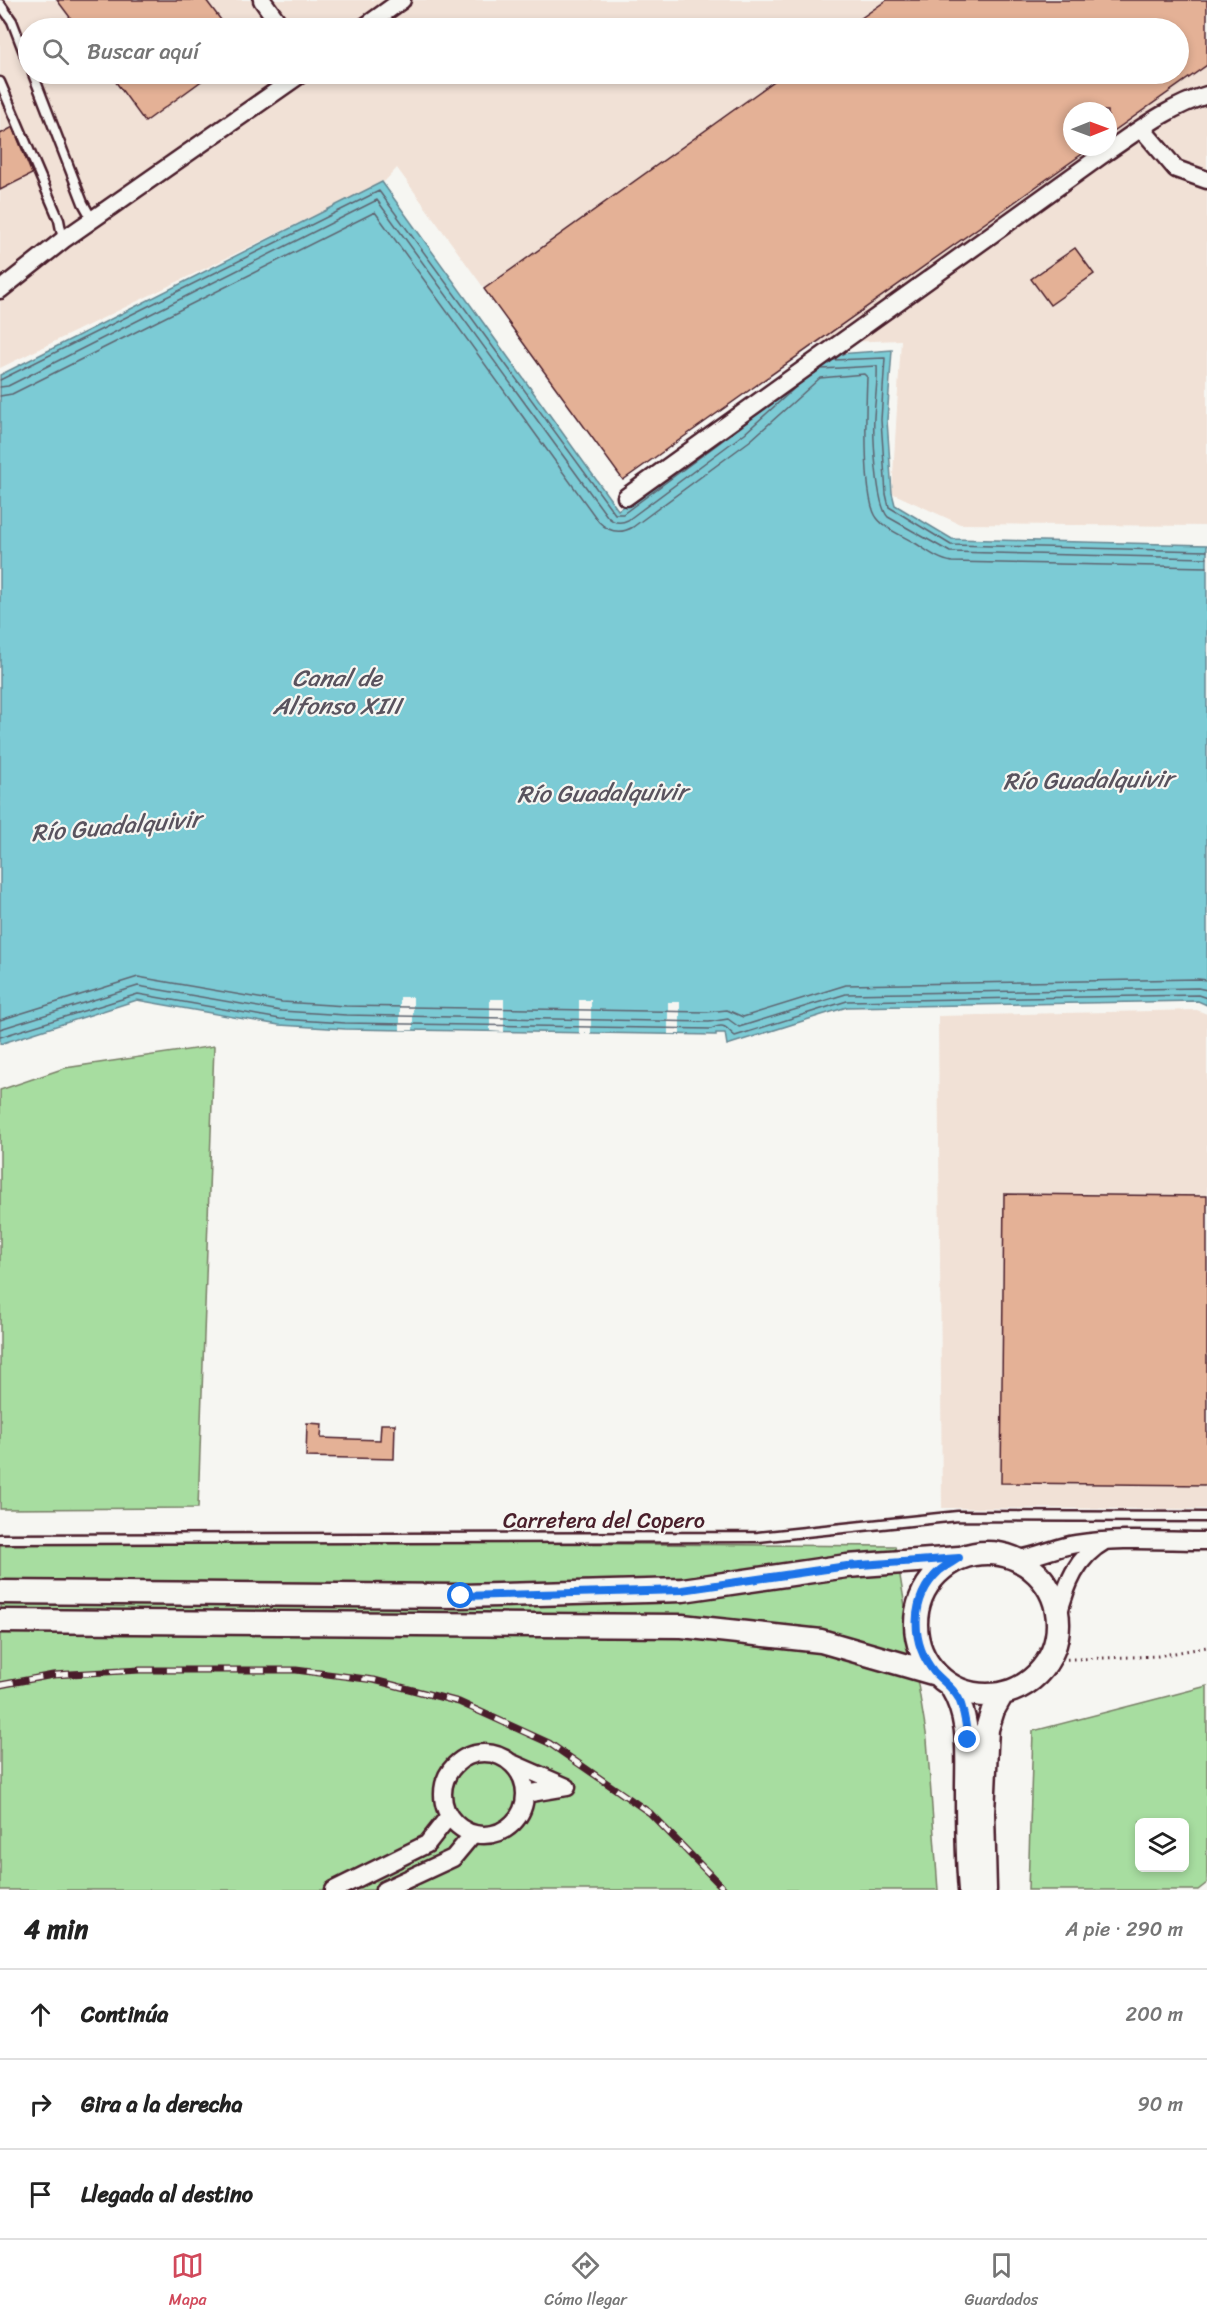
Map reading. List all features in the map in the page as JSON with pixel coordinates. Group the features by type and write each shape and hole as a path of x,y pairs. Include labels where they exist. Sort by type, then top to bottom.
{"main road":[{"path":"0,1592 461,1596 682,1590 847,1566 959,1558 978,1553 998,1554 1017,1559 1032,1569 1045,1582 1053,1598 1058,1616 1058,1631 1049,1660 1037,1676 1020,1688 1002,1694 976,1695 944,1680 821,1641 682,1626 0,1621"},
{"path":"959,1558 940,1571 925,1588 917,1610 916,1633 923,1655 959,1698 965,1718 968,1740 967,1813 970,1890"},
{"path":"985,1890 983,1813 987,1729 993,1710 1002,1694"}],"street":[{"path":"262,0 275,18"},
{"path":"377,18 402,0"},
{"path":"0,290 92,219 287,84"},
{"path":"626,497 1092,162 1162,116 1196,98 1207,95"},
{"path":"1142,129 1176,169 1207,180"},
{"path":"1017,1559 1033,1558 1073,1544 1105,1541 1207,1541"},
{"path":"1058,1616 1065,1589 1073,1572 1088,1552 1105,1541"},
{"path":"510,1762 523,1780 525,1794 524,1806 517,1819 507,1828 487,1835 472,1834 459,1827 449,1816 445,1807 446,1779 455,1766 466,1757 483,1753 497,1755 567,1787 525,1794"},
{"path":"334,1890 427,1844 449,1816"},
{"path":"384,1890 453,1858 472,1834"}],"lane":[{"path":"0,4 12,21 18,37"},
{"path":"0,82 59,220 63,240"},
{"path":"37,84 83,202 92,219"},
{"name":"Carretera del Copero","path":"0,1539 758,1537 958,1516 1207,1516"}],"path":[{"path":"1049,1660 1158,1656 1207,1647"}],"shaded area":[{"path":"0,0 1207,0 1207,526 960,524 892,493 901,340 816,343 623,480 397,168 385,181 0,368"},
{"path":"1197,1010 1207,1014 1207,1509 942,1508 938,1016"}],"green space":[{"path":"214,1046 198,1508 0,1509 0,1090 65,1068"},
{"path":"0,1539 895,1546 927,1739 938,1890 0,1890"},
{"path":"1207,1686 1207,1883 1198,1890 1028,1890 1033,1731"}],"water":[{"name":"Canal de Alfonso XIII","path":"382,182 618,510 736,423 811,356 892,350 887,420 892,493 895,505 952,539 1207,545 1207,1005 1198,1001 847,1007 727,1045 725,1033 716,1033 716,1035 345,1029 279,1025 137,1000 0,1044 0,375"}],"pier":[{"path":"400,997 413,997 413,1030 400,1030"},
{"path":"490,999 504,999 504,1032 490,1031"},
{"path":"579,1000 591,1000 591,1033 579,1033"},
{"path":"668,1002 680,1002 680,1034 668,1034"}],"building":[{"path":"57,0 206,0 220,18 70,18"},
{"path":"887,0 1207,0 1207,65 1189,78 1189,18 861,18"},
{"path":"117,84 197,84 145,122"},
{"path":"770,84 1180,84 1117,129 1117,102 1063,102 1063,156 1079,156 623,480 484,289"},
{"path":"13,127 32,174 0,190 0,134"},
{"path":"1075,248 1094,274 1050,305 1031,279"},
{"path":"1004,1194 1207,1196 1207,1485 1001,1483"},
{"path":"307,1423 322,1424 321,1438 380,1440 381,1424 395,1424 394,1459 306,1457"}],"railway":[{"path":"0,1685 53,1675 140,1670 296,1670 374,1680 459,1702 549,1743 650,1813 725,1890"}],"route":[{"path":"461,1596 682,1590 847,1566 959,1558 940,1571 925,1588 917,1610 916,1633 923,1655 936,1674 951,1686 959,1698 968,1740"}],"water label":[{"name":"Río Guadalquivir","path":"1088,780"},
{"name":"Río Guadalquivir","path":"602,793"},
{"name":"Río Guadalquivir","path":"116,826"}]}
